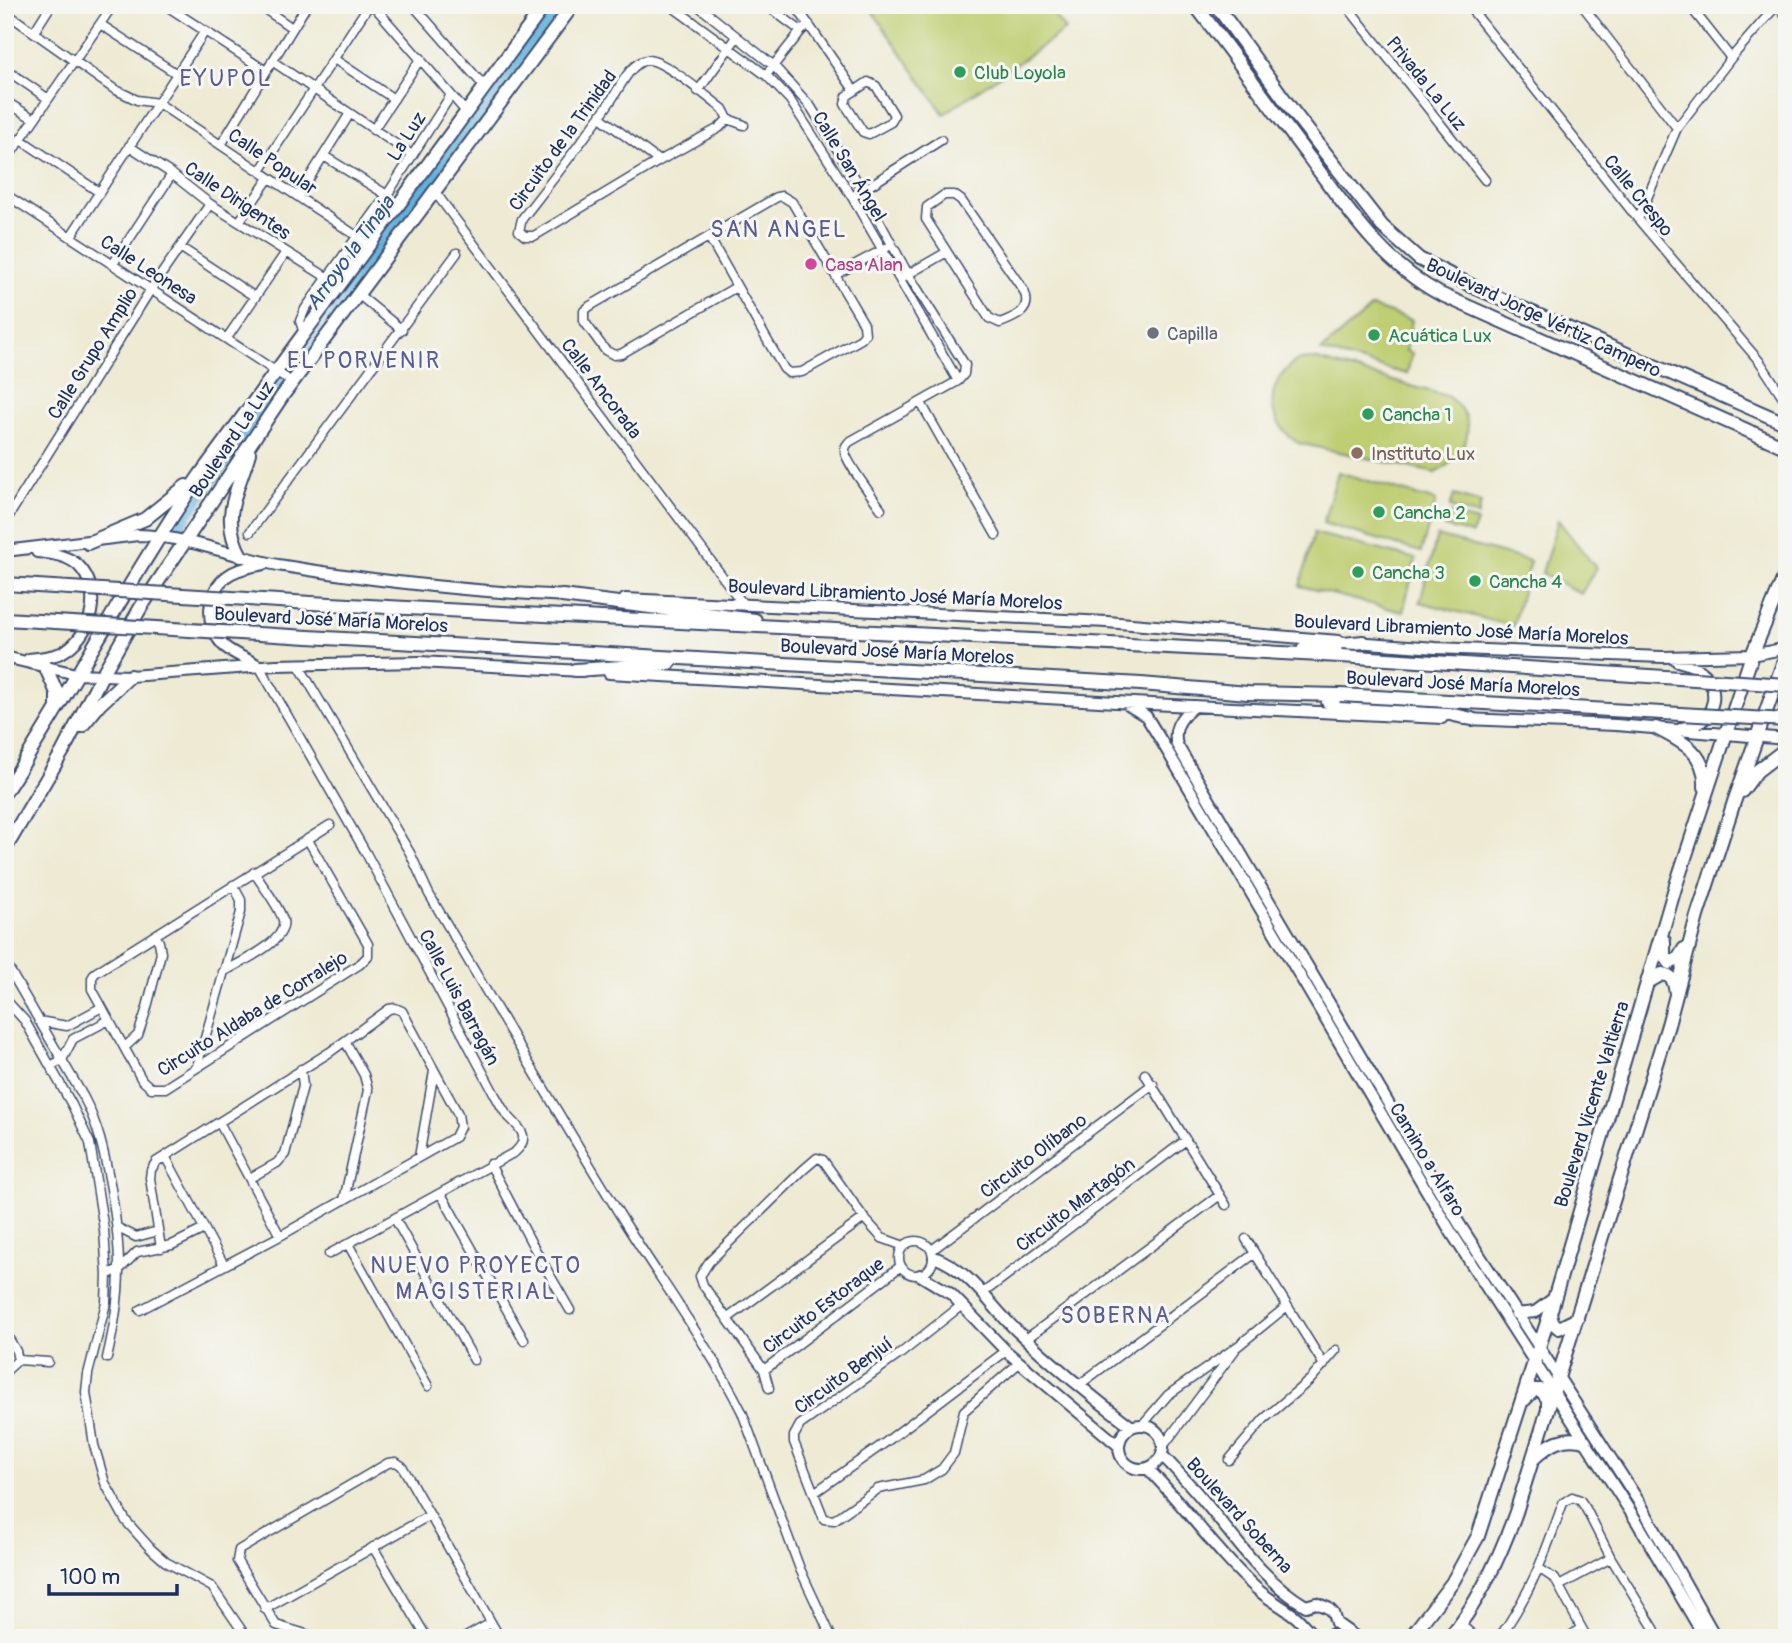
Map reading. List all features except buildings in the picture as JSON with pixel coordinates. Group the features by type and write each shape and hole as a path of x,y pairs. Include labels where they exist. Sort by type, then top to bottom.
{"main road":[{"name":"Boulevard La Luz","path":"5,792 57,710 158,537 200,475 545,5"},
{"name":"Boulevard La Luz","path":"5,849 63,751 141,607 290,381 359,295 573,5"},
{"name":"Boulevard Jorge Vértiz Campero","path":"1195,5 1357,222 1391,260 1416,281 1787,448"},
{"name":"Boulevard Jorge Vértiz Campero","path":"1216,5 1295,114 1382,226 1419,259 1476,288 1787,424"},
{"path":"1748,431 1759,430 1763,422 1761,416 1750,408"},
{"path":"241,556 232,540 229,526 252,440"},
{"path":"88,543 145,519 200,475"},
{"name":"Boulevard Vicente Valtierra","path":"1412,1635 1452,1583 1478,1536 1555,1298 1703,803 1752,655 1787,570"},
{"name":"Boulevard José María Morelos","path":"5,584 311,603 1341,656 1787,685"},
{"path":"562,596 748,618 779,628"},
{"name":"Boulevard José María Morelos","path":"5,619 1127,683 1248,693 1340,695 1787,719"},
{"path":"1257,652 1363,642"},
{"path":"1449,1638 1477,1599 1503,1548 1534,1459 1697,916 1787,650"},
{"path":"575,670 724,661"},
{"path":"45,666 57,693 57,710"},
{"path":"63,751 100,704 130,676"},
{"path":"1248,693 1441,712 1472,719"},
{"path":"1656,728 1682,741 1699,756 1705,781 1703,803"},
{"path":"1734,803 1757,771 1787,748"},
{"path":"1664,927 1664,954 1670,963 1675,962 1697,916"},
{"path":"1648,982 1662,974 1669,976 1674,981 1676,993"},
{"path":"1550,1313 1552,1322 1559,1328 1577,1319"},
{"path":"1523,1401 1534,1390 1541,1391 1548,1399 1548,1415"},
{"path":"1534,1459 1554,1442 1575,1438 1585,1441"}],"street":[{"path":"33,32 51,5"},
{"path":"5,162 113,5"},
{"path":"165,5 266,71"},
{"path":"259,5 292,28"},
{"path":"221,145 307,5"},
{"path":"260,171 371,5 421,58 466,112"},
{"path":"414,5 485,86"},
{"name":"Calle San Ángel","path":"670,5 766,75 799,113 852,197 958,381 964,374 965,365 908,274 863,191 811,107 774,66 697,5"},
{"path":"766,5 800,31"},
{"path":"795,5 854,90"},
{"name":"Privada La Luz","path":"1346,5 1485,180"},
{"name":"Calle Crespo","path":"1468,5 1638,219 1760,362 1787,403"},
{"path":"1582,5 1677,128"},
{"path":"1689,5 1731,58"},
{"path":"1638,219 1677,128 1731,58 1777,5 1787,18"},
{"name":"Calle Popular","path":"5,12 114,89 137,100 158,103 370,245"},
{"path":"100,24 177,74"},
{"path":"766,75 800,31 809,24"},
{"path":"71,236 205,31"},
{"path":"698,90 737,37"},
{"path":"334,58 394,99"},
{"path":"373,130 421,58"},
{"name":"Circuito de la Trinidad","path":"727,119 719,128 534,236 522,234 518,228 632,70 643,61 650,60 664,66 723,109 727,119 744,125"},
{"path":"272,61 412,155"},
{"path":"6,73 47,98"},
{"path":"868,82 874,83 893,111 894,118 891,122 872,133 863,132 845,104 847,96 854,90 868,82"},
{"name":"La Luz","path":"304,333 300,321 302,314 359,237 451,95"},
{"path":"5,101 34,119"},
{"path":"298,196 349,115"},
{"path":"600,117 659,161"},
{"path":"20,139 99,192"},
{"path":"852,197 941,140"},
{"name":"Calle Dirigentes","path":"130,146 210,204 328,278"},
{"path":"324,156 387,195"},
{"path":"113,264 172,174"},
{"path":"239,222 269,178"},
{"name":"Calle Ancorada","path":"436,192 743,604"},
{"name":"Calle Leonesa","path":"5,194 290,381"},
{"path":"949,194 961,201 1024,291 1027,298 1023,312 1000,323 994,322 947,253 925,215 927,208 949,194"},
{"path":"709,237 784,369 789,373 797,374 861,339 865,334 864,324 788,198 777,197 590,306 584,312 584,321 610,354 621,354 736,287"},
{"name":"Calle Grupo Amplio","path":"5,522 150,289 210,204"},
{"path":"835,275 892,245"},
{"path":"180,247 254,297"},
{"path":"228,338 286,252"},
{"path":"250,532 457,253"},
{"path":"900,279 947,253"},
{"path":"359,295 402,330"},
{"path":"881,509 847,456 846,446 958,381"},
{"path":"920,403 996,535"},
{"name":"Boulevard Libramiento José María Morelos","path":"5,551 138,536 158,537 270,563 401,583 562,596 1107,622 1363,642 1662,657 1752,655 1787,650"},
{"path":"5,551 43,552 65,558 77,565 92,589 93,606 87,626 72,645 60,653 23,660"},
{"path":"259,666 235,654 218,639 212,626 210,605 215,590 231,574 244,568 270,563"},
{"path":"5,657 76,674 130,676 298,664 420,662 1195,706 1656,728 1787,739"},
{"path":"1662,657 1695,667 1705,674 1712,685 1712,704 1705,719 1675,730"},
{"path":"298,664 410,853 429,894 573,1138 730,1387 742,1412 800,1569 832,1638"},
{"name":"Calle Luis Barragán","path":"259,666 366,853 495,1095 506,1113 523,1131 524,1140 520,1148 442,1194 328,1254"},
{"path":"1787,692 1784,701 1787,719"},
{"name":"Camino a Alfaro","path":"1121,702 1146,716 1451,1232 1585,1441 1642,1519 1705,1638"},
{"name":"Camino a Alfaro","path":"1195,706 1185,712 1180,721 1175,738 1177,745 1460,1224 1558,1378 1716,1638"},
{"name":"Circuito Aldaba de Corralejo","path":"308,840 368,944 368,956 360,964 165,1088 156,1090 146,1085 92,989 95,972 330,825"},
{"path":"223,972 277,940 284,929 281,916 254,872"},
{"path":"197,1066 241,908 240,896 233,885"},
{"path":"1277,939 1287,932"},
{"name":"Circuito Aldaba de Corralejo","path":"125,1047 138,1035 149,1000 161,953 155,935"},
{"path":"5,962 94,1117 102,1141 118,1228 121,1268 116,1322 107,1358"},
{"path":"5,999 25,1021 90,1143 104,1230 107,1275 103,1322 88,1374 86,1392 94,1445 105,1483 126,1521 151,1549 172,1566 212,1587 247,1638"},
{"path":"39,1021 66,1026 102,1007"},
{"path":"139,1310 280,1236 455,1137 460,1127 458,1114 402,1011 389,1009 345,1041 153,1165 150,1178 161,1248"},
{"path":"50,1066 62,1060 73,1039 109,1020"},
{"path":"66,1026 73,1039"},
{"path":"344,1200 368,1090 364,1075 345,1041"},
{"path":"1357,1073 1367,1065"},
{"path":"250,1178 278,1163 285,1154 303,1086 301,1069"},
{"path":"419,1157 434,1071"},
{"path":"1145,1074 1226,1205"},
{"name":"Circuito Olíbano","path":"933,1253 1153,1084"},
{"path":"219,1122 280,1236"},
{"name":"Circuito Martagón","path":"983,1293 1186,1140"},
{"path":"165,1157 224,1265"},
{"name":"Circuito Estoraque","path":"769,1388 764,1370 703,1285 700,1276 704,1268 814,1159 823,1160 882,1238 904,1246"},
{"path":"490,1164 570,1310"},
{"path":"442,1194 524,1340"},
{"path":"1026,1339 1220,1195"},
{"path":"728,1318 864,1217"},
{"path":"395,1219 474,1360"},
{"path":"118,1228 136,1237 158,1231"},
{"path":"107,1275 121,1268 137,1252 161,1248 204,1229"},
{"path":"136,1237 137,1252"},
{"path":"1246,1239 1324,1366"},
{"path":"1119,1446 1018,1363 951,1294 920,1275 909,1273 901,1266 899,1255 904,1246 919,1241 944,1260 983,1293 1014,1328 1079,1385 1137,1426 1157,1431 1163,1450"},
{"path":"348,1244 428,1386"},
{"path":"920,1275 930,1268 933,1253"},
{"path":"1079,1385 1254,1254"},
{"name":"Circuito Estoraque","path":"764,1370 901,1266"},
{"path":"1516,1314 1535,1312 1555,1298"},
{"name":"Circuito Benjuí","path":"962,1305 900,1354 800,1425 794,1442 822,1516 831,1521 878,1489 909,1485 942,1469 954,1453 964,1411 1018,1363"},
{"path":"1238,1346 1163,1450 1159,1461 1148,1469 1133,1469 1127,1465 1122,1460 1119,1446 1125,1431 1137,1426 1168,1395 1238,1346 1286,1307"},
{"path":"814,1493 886,1442 1002,1347 1014,1328"},
{"path":"5,1332 18,1360"},
{"path":"1229,1460 1264,1419 1324,1366 1336,1350"},
{"path":"5,1372 18,1360 48,1362"},
{"name":"Boulevard Soberna","path":"1163,1450 1254,1563 1293,1598 1306,1606 1316,1603 1328,1608 1336,1623 1357,1638"},
{"path":"319,1638 276,1625 237,1561 239,1550 388,1463 396,1462 402,1466 500,1638"},
{"name":"Boulevard Soberna","path":"1148,1469 1258,1590 1299,1619 1305,1630 1323,1637 1333,1637"},
{"path":"1499,1638 1540,1569 1563,1503 1572,1497 1582,1502 1611,1558 1655,1630 1655,1638"},
{"path":"265,1609 430,1515"},
{"path":"373,1547 427,1638"},
{"path":"1559,1586 1611,1558"},
{"path":"1540,1569 1552,1576 1559,1586 1587,1638"},
{"path":"1299,1619 1306,1606"},
{"path":"464,1638 491,1623"},
{"path":"1333,1637 1336,1623"},
{"path":"1460,1624 1476,1638"},
{"path":"1568,1638 1581,1628"},
{"path":"365,1638 372,1635 383,1638"},
{"path":"1399,1638 1412,1635"}],"green space":[{"name":"Club Loyola","path":"868,5 1047,5 1065,30 944,114"},
{"name":"Acuática Lux","path":"1372,307 1412,320 1406,351 1412,353 1407,374 1321,351"},
{"name":"Cancha 1","path":"1314,359 1447,396 1465,416 1467,427 1463,448 1446,466 1435,473 1298,443 1278,422 1272,404 1273,395 1281,376 1290,365 1299,360"},
{"name":"Cancha 2","path":"1338,472 1436,501 1421,552 1323,523"},
{"path":"1454,495 1481,503 1478,516 1450,507"},
{"path":"1449,514 1477,522 1472,534 1445,527"},
{"path":"1558,520 1596,568 1581,594 1542,573"},
{"name":"Cancha 3","path":"1314,533 1416,559 1403,612 1300,586"},
{"name":"Cancha 4","path":"1437,536 1530,561 1513,626 1420,602"}],"waterway":[{"name":"Arroyo la Tinaja","path":"176,526 559,5"}],"place":[{"name":"Club Loyola","path":"960,72"},
{"name":"Casa Alan","path":"811,264"},
{"name":"Capilla","path":"1153,333"},
{"name":"Acuática Lux","path":"1374,335"},
{"name":"Cancha 1","path":"1368,414"},
{"name":"Instituto Lux","path":"1357,453"},
{"name":"Cancha 2","path":"1379,512"},
{"name":"Cancha 3","path":"1358,572"},
{"name":"Cancha 4","path":"1475,581"}],"district":[{"name":"EYUPOL","path":"226,78"},
{"name":"SAN ANGEL","path":"779,229"},
{"name":"EL PORVENIR","path":"364,360"},
{"name":"NUEVO PROYECTO MAGISTERIAL","path":"476,1278"},
{"name":"SOBERNA","path":"1116,1315"}]}
